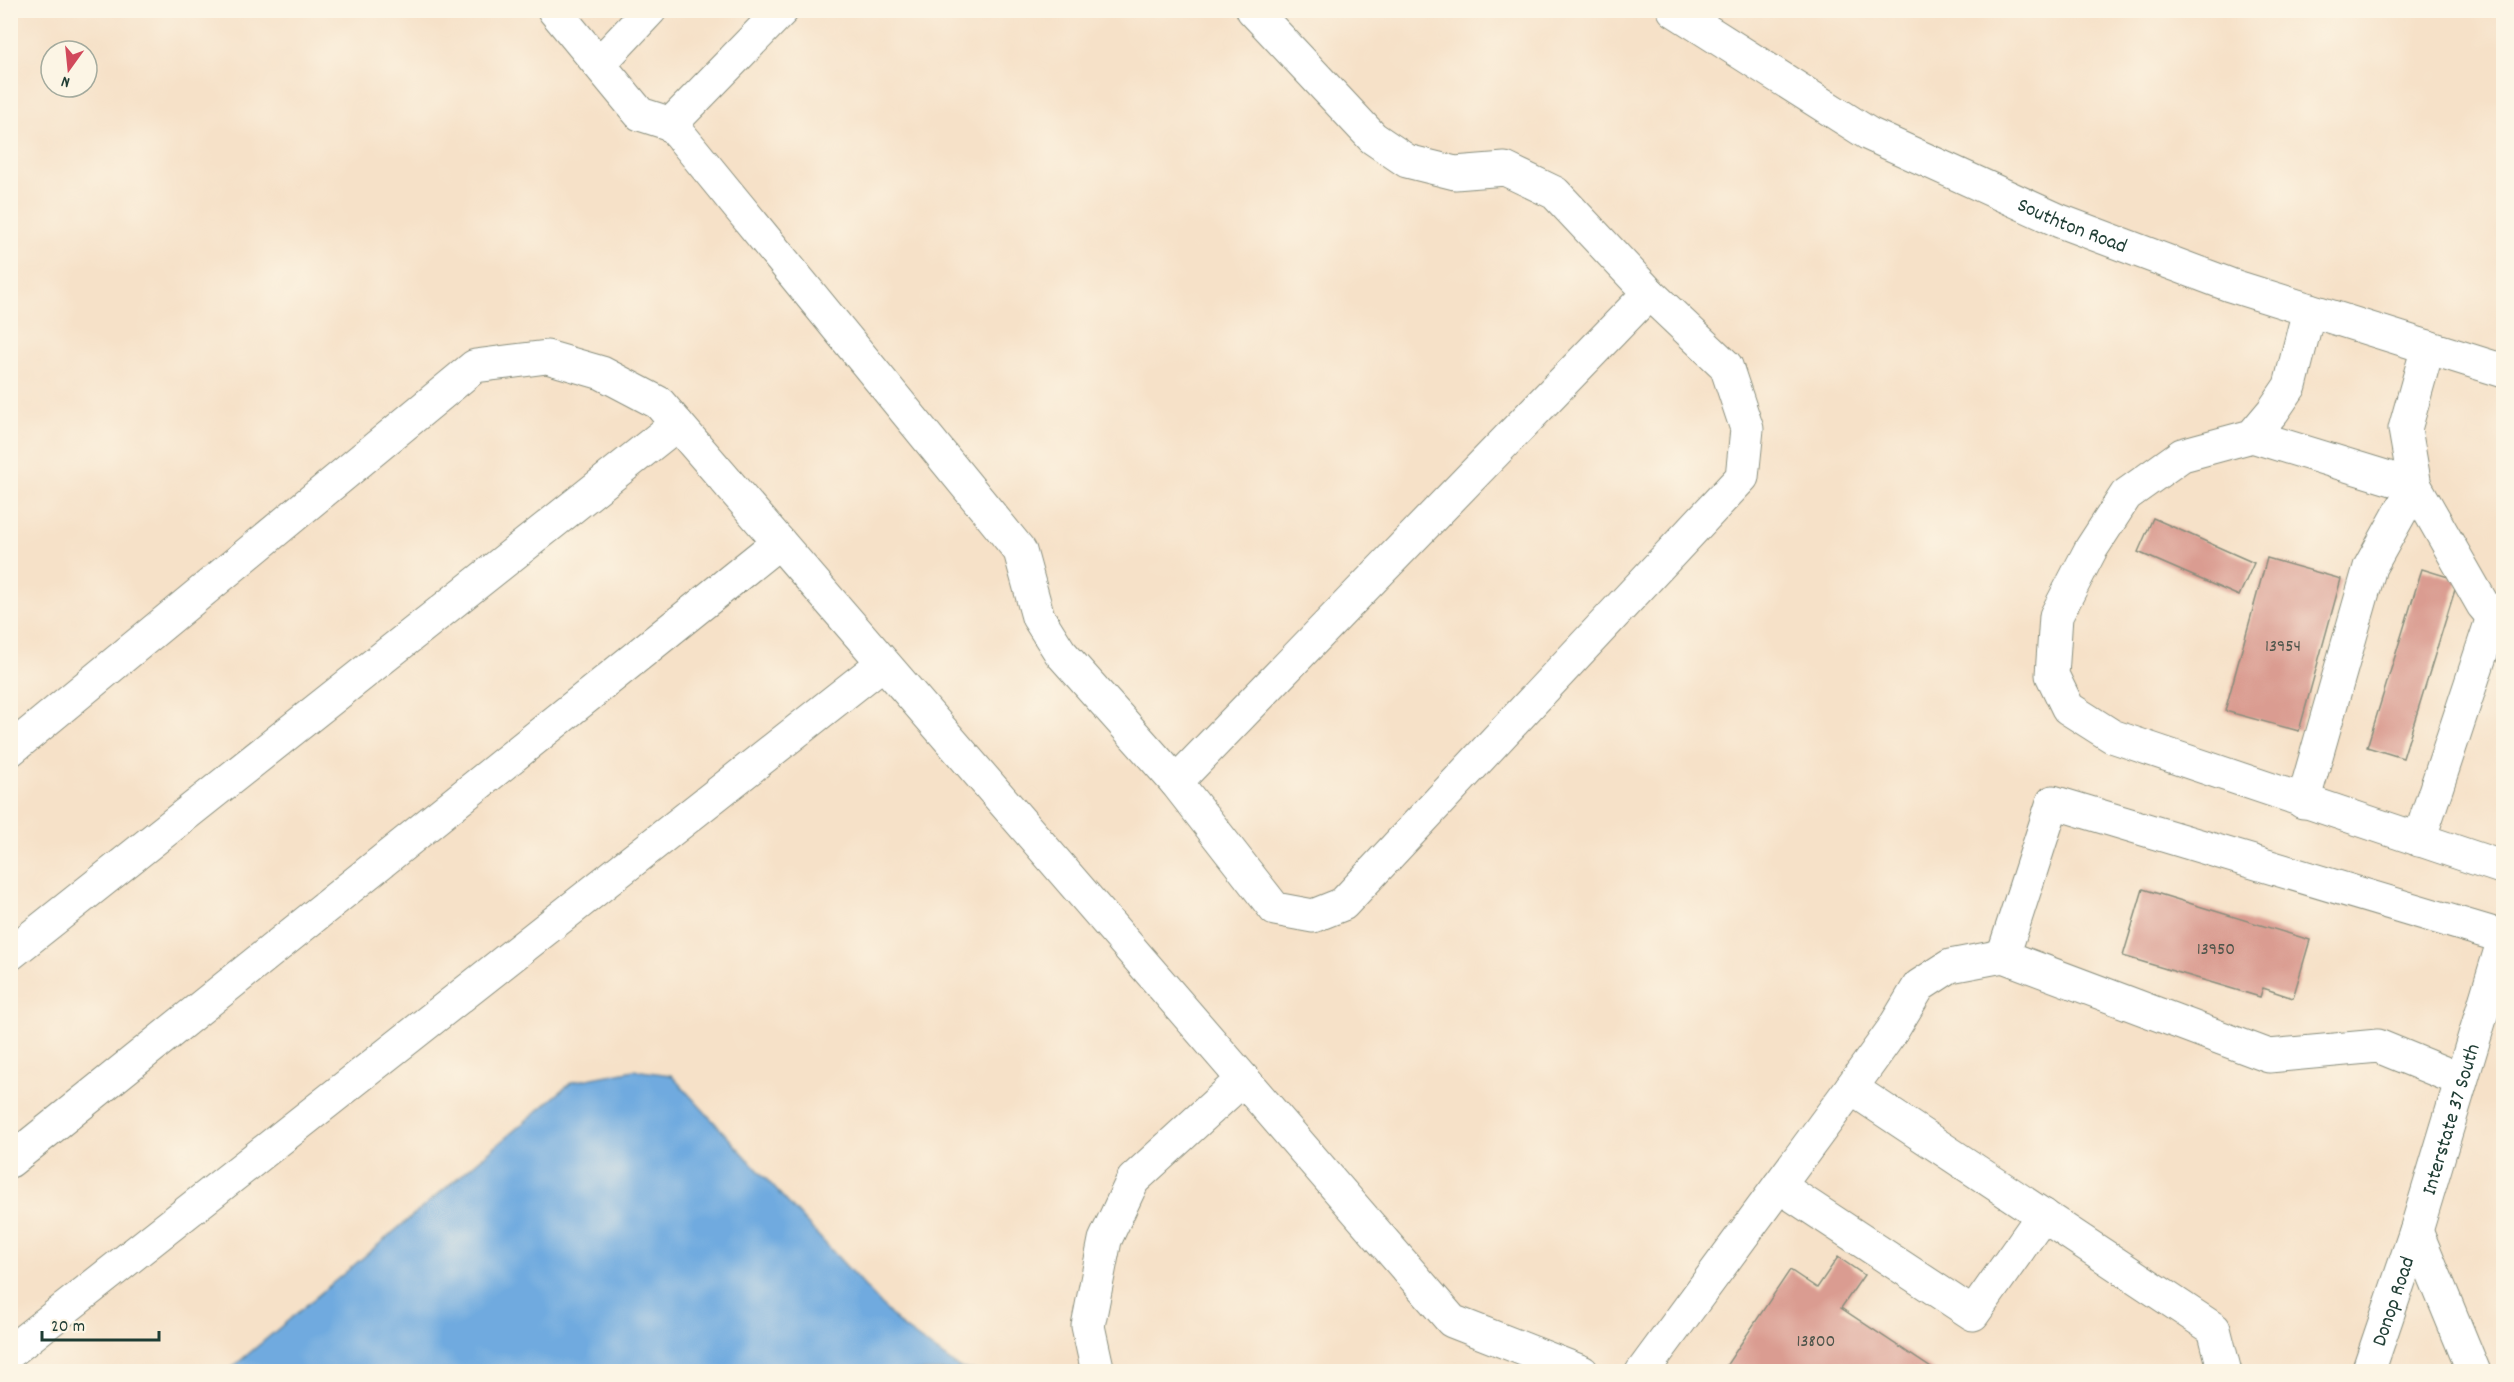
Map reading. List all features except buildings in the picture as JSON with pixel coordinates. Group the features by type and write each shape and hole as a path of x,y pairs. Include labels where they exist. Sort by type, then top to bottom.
{"main road":[{"path":"554,10 640,114 671,124 1020,551 1038,617 1060,652 1176,782 1275,909 1313,916 1343,904 1742,477 1746,429 1726,366 1649,293 1555,194 1505,169 1455,173 1407,160 1373,138 1264,14"},
{"path":"599,64 650,10"},
{"path":"671,124 783,10"},
{"name":"Southton Road","path":"1674,10 1869,134 2060,220 2230,285 2504,372"},
{"path":"1176,782 1649,293"},
{"path":"2252,436 2290,386 2309,310"},
{"path":"2419,840 2498,619 2415,486 2405,429 2428,347"},
{"path":"10,750 476,366 547,357 611,378 659,404 677,424 1452,1321 1541,1365 1582,1371"},
{"path":"10,954 677,424"},
{"path":"2415,486 2252,436 2181,455 2126,495 2091,549 2056,616 2052,675 2068,708 2112,736 2504,868"},
{"path":"2304,802 2370,567 2415,486"},
{"path":"10,1161 779,542"},
{"path":"10,1352 884,663"},
{"path":"2003,956 2053,802 2504,938"},
{"name":"Interstate 37 South","path":"2416,1231 2504,938"},
{"path":"1642,1371 1851,1088 1892,1031 1919,986 1950,966 2003,956 2269,1056 2378,1046 2461,1080"},
{"path":"1098,1371 1088,1326 1105,1240 1132,1180 1243,1079"},
{"path":"1851,1088 2214,1329 2225,1371"},
{"path":"1779,1186 1972,1314 2043,1215"},
{"path":"2416,1231 2474,1371"},
{"name":"Donop Road","path":"2368,1371 2416,1231"}],"water":[{"path":"634,1070 671,1075 900,1325 959,1368 976,1371 228,1371 572,1082"}]}
